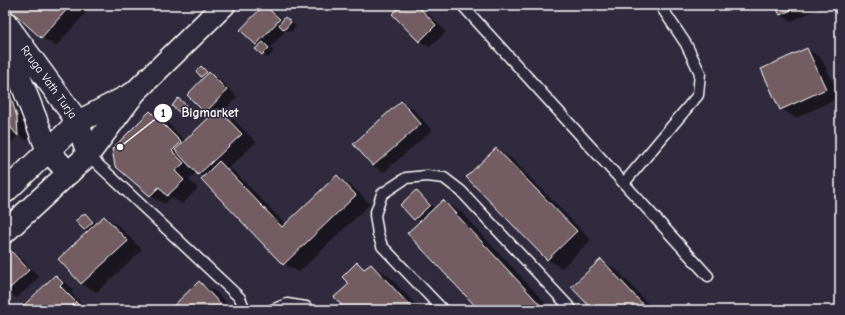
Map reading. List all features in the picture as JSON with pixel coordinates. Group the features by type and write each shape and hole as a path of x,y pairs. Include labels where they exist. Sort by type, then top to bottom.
{"main road":[{"path":"5,232 88,155 134,92 224,5"},
{"name":"Rruga Vath Turja","path":"5,22 78,122 88,155"},
{"name":"Rruga Vath Turja","path":"5,40 48,151"},
{"path":"5,192 78,122 134,92"},
{"path":"48,151 69,173"}],"lane":[{"path":"462,5 708,276"},
{"path":"624,183 698,95 700,73 686,44 660,5"},
{"path":"88,155 107,171 240,298 245,310"},
{"path":"443,310 382,246 378,234 375,215 382,194 406,178 427,176 444,178 461,191 572,310"},
{"path":"272,310 287,304 306,307 309,310"}],"building":[{"path":"9,5 71,5 41,38 7,7"},
{"path":"264,5 280,19 256,45 240,30"},
{"path":"283,5 295,5 289,11"},
{"path":"402,5 417,5 436,25 419,42 392,14"},
{"path":"775,5 803,5 780,15"},
{"path":"285,17 291,22 284,30 279,25"},
{"path":"263,42 269,48 262,55 255,49"},
{"path":"807,48 826,89 780,110 761,69"},
{"path":"201,66 207,72 201,77 196,71"},
{"path":"209,72 227,90 205,113 187,95"},
{"path":"7,84 17,117 18,136 5,121 5,85"},
{"path":"178,98 186,105 180,113 172,106"},
{"path":"401,101 421,124 373,166 353,144"},
{"path":"218,109 242,134 198,175 175,150"},
{"path":"150,111 181,142 172,151 184,163 175,171 184,180 167,196 159,187 150,196 115,166 112,149"},
{"path":"496,148 577,231 547,260 466,177"},
{"path":"219,161 282,227 337,175 356,195 283,265 201,179"},
{"path":"416,190 430,205 414,220 400,205"},
{"path":"443,200 545,310 479,310 407,233"},
{"path":"85,213 93,222 84,230 75,221"},
{"path":"104,216 128,241 81,284 58,259"},
{"path":"9,249 29,270 6,292 5,253"},
{"path":"601,259 648,310 593,310 571,287"},
{"path":"357,262 364,269 371,264 414,310 346,310 334,297 349,284 342,277"},
{"path":"55,275 63,283 60,286 76,302 68,310 24,310 22,307"},
{"path":"199,281 226,310 169,310"},
{"path":"76,302 82,309 81,310 68,310"}],"place":[{"name":"Bigmarket","path":"120,147"}]}
